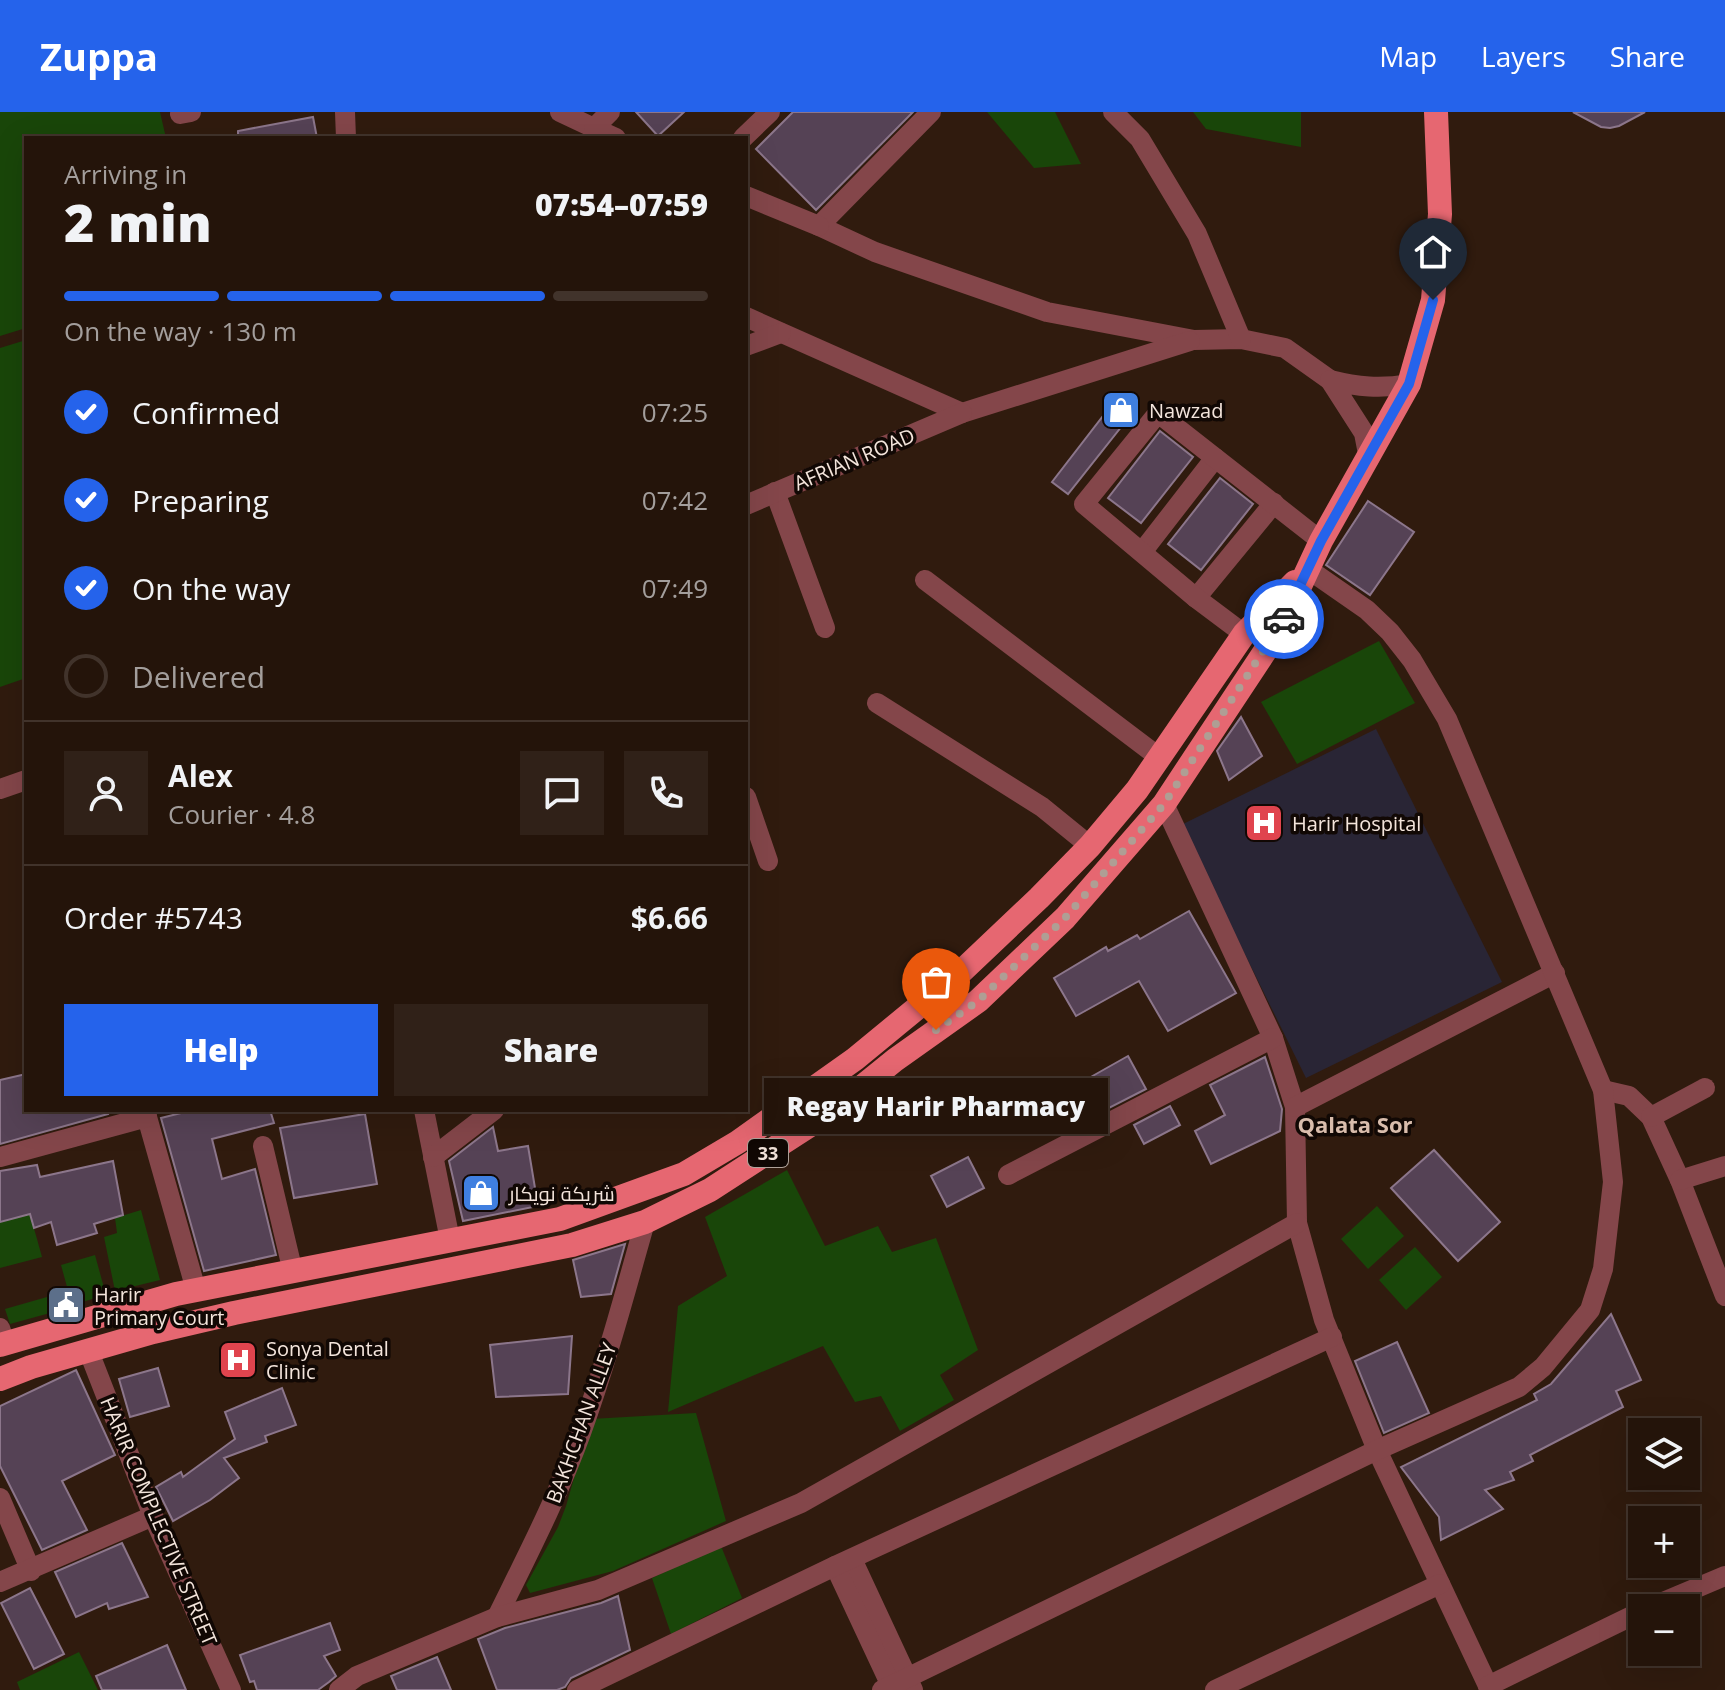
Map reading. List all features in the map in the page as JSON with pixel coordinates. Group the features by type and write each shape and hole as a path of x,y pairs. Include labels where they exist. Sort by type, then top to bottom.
{"main road":[{"name":"33","path":"0,1379 31,1367 187,1325 572,1245 645,1222 710,1190 832,1111 895,1060 978,1001 1065,918 1164,804 1281,627 1321,541 1409,384 1433,300 1440,214 1436,112"},
{"name":"33","path":"2,1338 186,1292 560,1219 684,1174 738,1142 855,1059 962,971 1090,846 1137,790 1244,634 1308,569"},
{"path":"186,1292 187,1325"}],"street":[{"path":"345,112 346,136"},
{"path":"560,112 612,136"},
{"path":"594,128 610,112"},
{"path":"745,136 770,112"},
{"path":"819,226 931,112"},
{"path":"1113,112 1140,139 1197,234 1241,339"},
{"path":"748,197 875,252 1047,312 1194,340 1241,339 1285,348 1330,380 1360,388 1409,384"},
{"path":"748,318 962,413"},
{"path":"748,345 781,333"},
{"name":"AFRIAN ROAD","path":"748,504 962,413 1194,340"},
{"path":"1330,380 1364,433 1369,459"},
{"path":"1244,634 1084,504 1158,413 1321,541"},
{"path":"1142,552 1215,458"},
{"path":"775,492 825,628"},
{"path":"1196,598 1274,503"},
{"path":"843,1562 897,1687 1377,1450 1519,1387 1551,1357 1590,1310 1603,1269 1613,1182 1603,1090 1447,719 1412,660 1390,632 1367,610 1308,569"},
{"path":"925,580 1160,758"},
{"path":"877,703 1042,807 1090,846"},
{"path":"0,789 24,781"},
{"path":"748,803 768,861"},
{"path":"1164,804 1273,1038 1295,1107 1297,1223 1332,1337 1377,1450 1489,1688 1628,1618"},
{"path":"1295,1107 1555,973"},
{"path":"1008,1175 1273,1038"},
{"path":"1651,1117 1705,1088"},
{"path":"1603,1090 1629,1096 1651,1117 1680,1180 1725,1296"},
{"path":"424,1112 450,1240"},
{"path":"433,1157 491,1112"},
{"path":"0,1157 146,1114 186,1292"},
{"path":"263,1146 293,1272"},
{"path":"1680,1180 1725,1166"},
{"name":"BAKHCHAN ALLEY","path":"497,1617 542,1526 580,1436 605,1363 645,1222"},
{"path":"339,1690 357,1676 497,1617 598,1590 801,1503 1297,1223"},
{"path":"577,1690 843,1562 1332,1337"},
{"name":"HARIR COMPLECTIVE STREET","path":"89,1352 153,1516 231,1690"},
{"path":"0,1498 31,1571"},
{"path":"0,1582 153,1516"},
{"path":"1682,1594 1725,1576"},
{"path":"1215,1690 1440,1584"}],"shaded area":[{"path":"1376,729 1502,982 1306,1078 1181,825"}],"green space":[{"path":"0,112 160,112 166,136 24,136 24,329 0,336"},
{"path":"987,112 1055,112 1081,164 1034,168"},
{"path":"1193,112 1301,112 1301,147 1206,129"},
{"path":"24,341 24,679 0,687 0,348"},
{"path":"1379,641 1415,703 1297,764 1261,702"},
{"path":"787,1170 825,1246 878,1226 892,1252 936,1238 978,1350 940,1375 954,1400 900,1431 881,1396 855,1402 823,1346 668,1412 678,1306 727,1276 705,1217"},
{"path":"1377,1206 1404,1236 1368,1269 1341,1239"},
{"path":"141,1210 160,1280 115,1291 104,1237 117,1233 115,1218"},
{"path":"30,1214 42,1257 0,1268 0,1222"},
{"path":"1415,1247 1442,1277 1406,1310 1379,1280"},
{"path":"95,1255 106,1295 72,1305 61,1265"},
{"path":"47,1297 50,1313 10,1324 5,1309"},
{"path":"696,1413 726,1521 613,1571 530,1593 526,1585 558,1527 591,1419"},
{"path":"721,1546 742,1598 671,1634 652,1578"},
{"path":"79,1652 98,1690 20,1690 17,1682"}],"building":[{"path":"636,112 684,112 658,136"},
{"path":"793,112 913,112 816,210 756,149"},
{"path":"1573,112 1645,112 1610,128 1601,127"},
{"path":"313,117 317,136 238,136 238,131"},
{"path":"1120,394 1137,407 1068,494 1052,482"},
{"path":"1160,431 1193,457 1141,523 1108,498"},
{"path":"1220,478 1253,504 1201,570 1168,544"},
{"path":"1368,501 1414,532 1370,595 1326,565"},
{"path":"1241,717 1262,756 1229,780 1217,751"},
{"path":"1189,911 1236,993 1168,1031 1139,981 1076,1016 1054,978 1106,947 1108,951 1137,935 1140,939"},
{"path":"1128,1056 1146,1089 1107,1109 1089,1078"},
{"path":"1265,1057 1282,1109 1280,1131 1211,1164 1195,1131 1225,1115 1210,1085"},
{"path":"24,1074 24,1112 108,1114 0,1144 0,1080"},
{"path":"1170,1106 1180,1125 1144,1144 1134,1125"},
{"path":"185,1112 271,1112 274,1123 212,1139 222,1179 255,1169 276,1255 204,1271 161,1118"},
{"path":"365,1114 377,1184 294,1198 280,1128"},
{"path":"493,1127 498,1151 528,1146 538,1206 463,1221 449,1161"},
{"path":"1434,1150 1500,1222 1458,1261 1391,1188"},
{"path":"968,1157 984,1188 947,1207 931,1176"},
{"path":"113,1161 123,1215 94,1224 97,1233 57,1245 51,1222 34,1228 30,1214 0,1222 0,1171 37,1165 40,1177"},
{"path":"625,1244 611,1294 581,1297 573,1260"},
{"path":"1611,1314 1641,1380 1616,1391 1623,1407 1530,1455 1533,1461 1510,1472 1514,1480 1485,1490 1503,1509 1441,1540 1439,1517 1401,1467 1537,1400 1534,1394 1551,1384"},
{"path":"572,1336 568,1394 496,1397 490,1345"},
{"path":"1397,1342 1429,1413 1384,1433 1355,1361"},
{"path":"158,1368 169,1406 130,1417 119,1379"},
{"path":"76,1370 115,1455 62,1481 87,1530 42,1550 0,1466 0,1406"},
{"path":"282,1388 296,1425 265,1436 267,1442 224,1458 239,1478 210,1500 173,1521 156,1487 181,1472 183,1477 235,1439 225,1412"},
{"path":"122,1543 148,1597 109,1609 107,1603 76,1617 55,1572"},
{"path":"30,1588 64,1654 34,1669 1,1603"},
{"path":"618,1596 630,1650 571,1678 565,1687 557,1690 497,1690 478,1639 505,1628"},
{"path":"330,1623 340,1650 324,1656 336,1676 329,1682 318,1690 257,1690 254,1681 250,1682 240,1655"},
{"path":"167,1645 186,1690 102,1690 96,1676"},
{"path":"437,1657 451,1690 397,1690 391,1676"}],"way so far":[{"path":"936,1030 978,1001 1065,918 1164,804 1284,619"}],"place":[{"name":"Nawzad","path":"1121,410"},
{"name":"‌Harir Hospital","path":"1264,823"},
{"name":"Regay Harir Pharmacy","path":"936,1030"},
{"name":"شريكة نويكار","path":"481,1193"},
{"name":"Harir Primary Court","path":"66,1305"},
{"name":"Sonya Dental Clinic","path":"238,1360"}],"district":[{"name":"Qalata Sor","path":"1355,1124"}],"route":[{"path":"1284,619 1321,541 1409,384 1433,300"}]}
